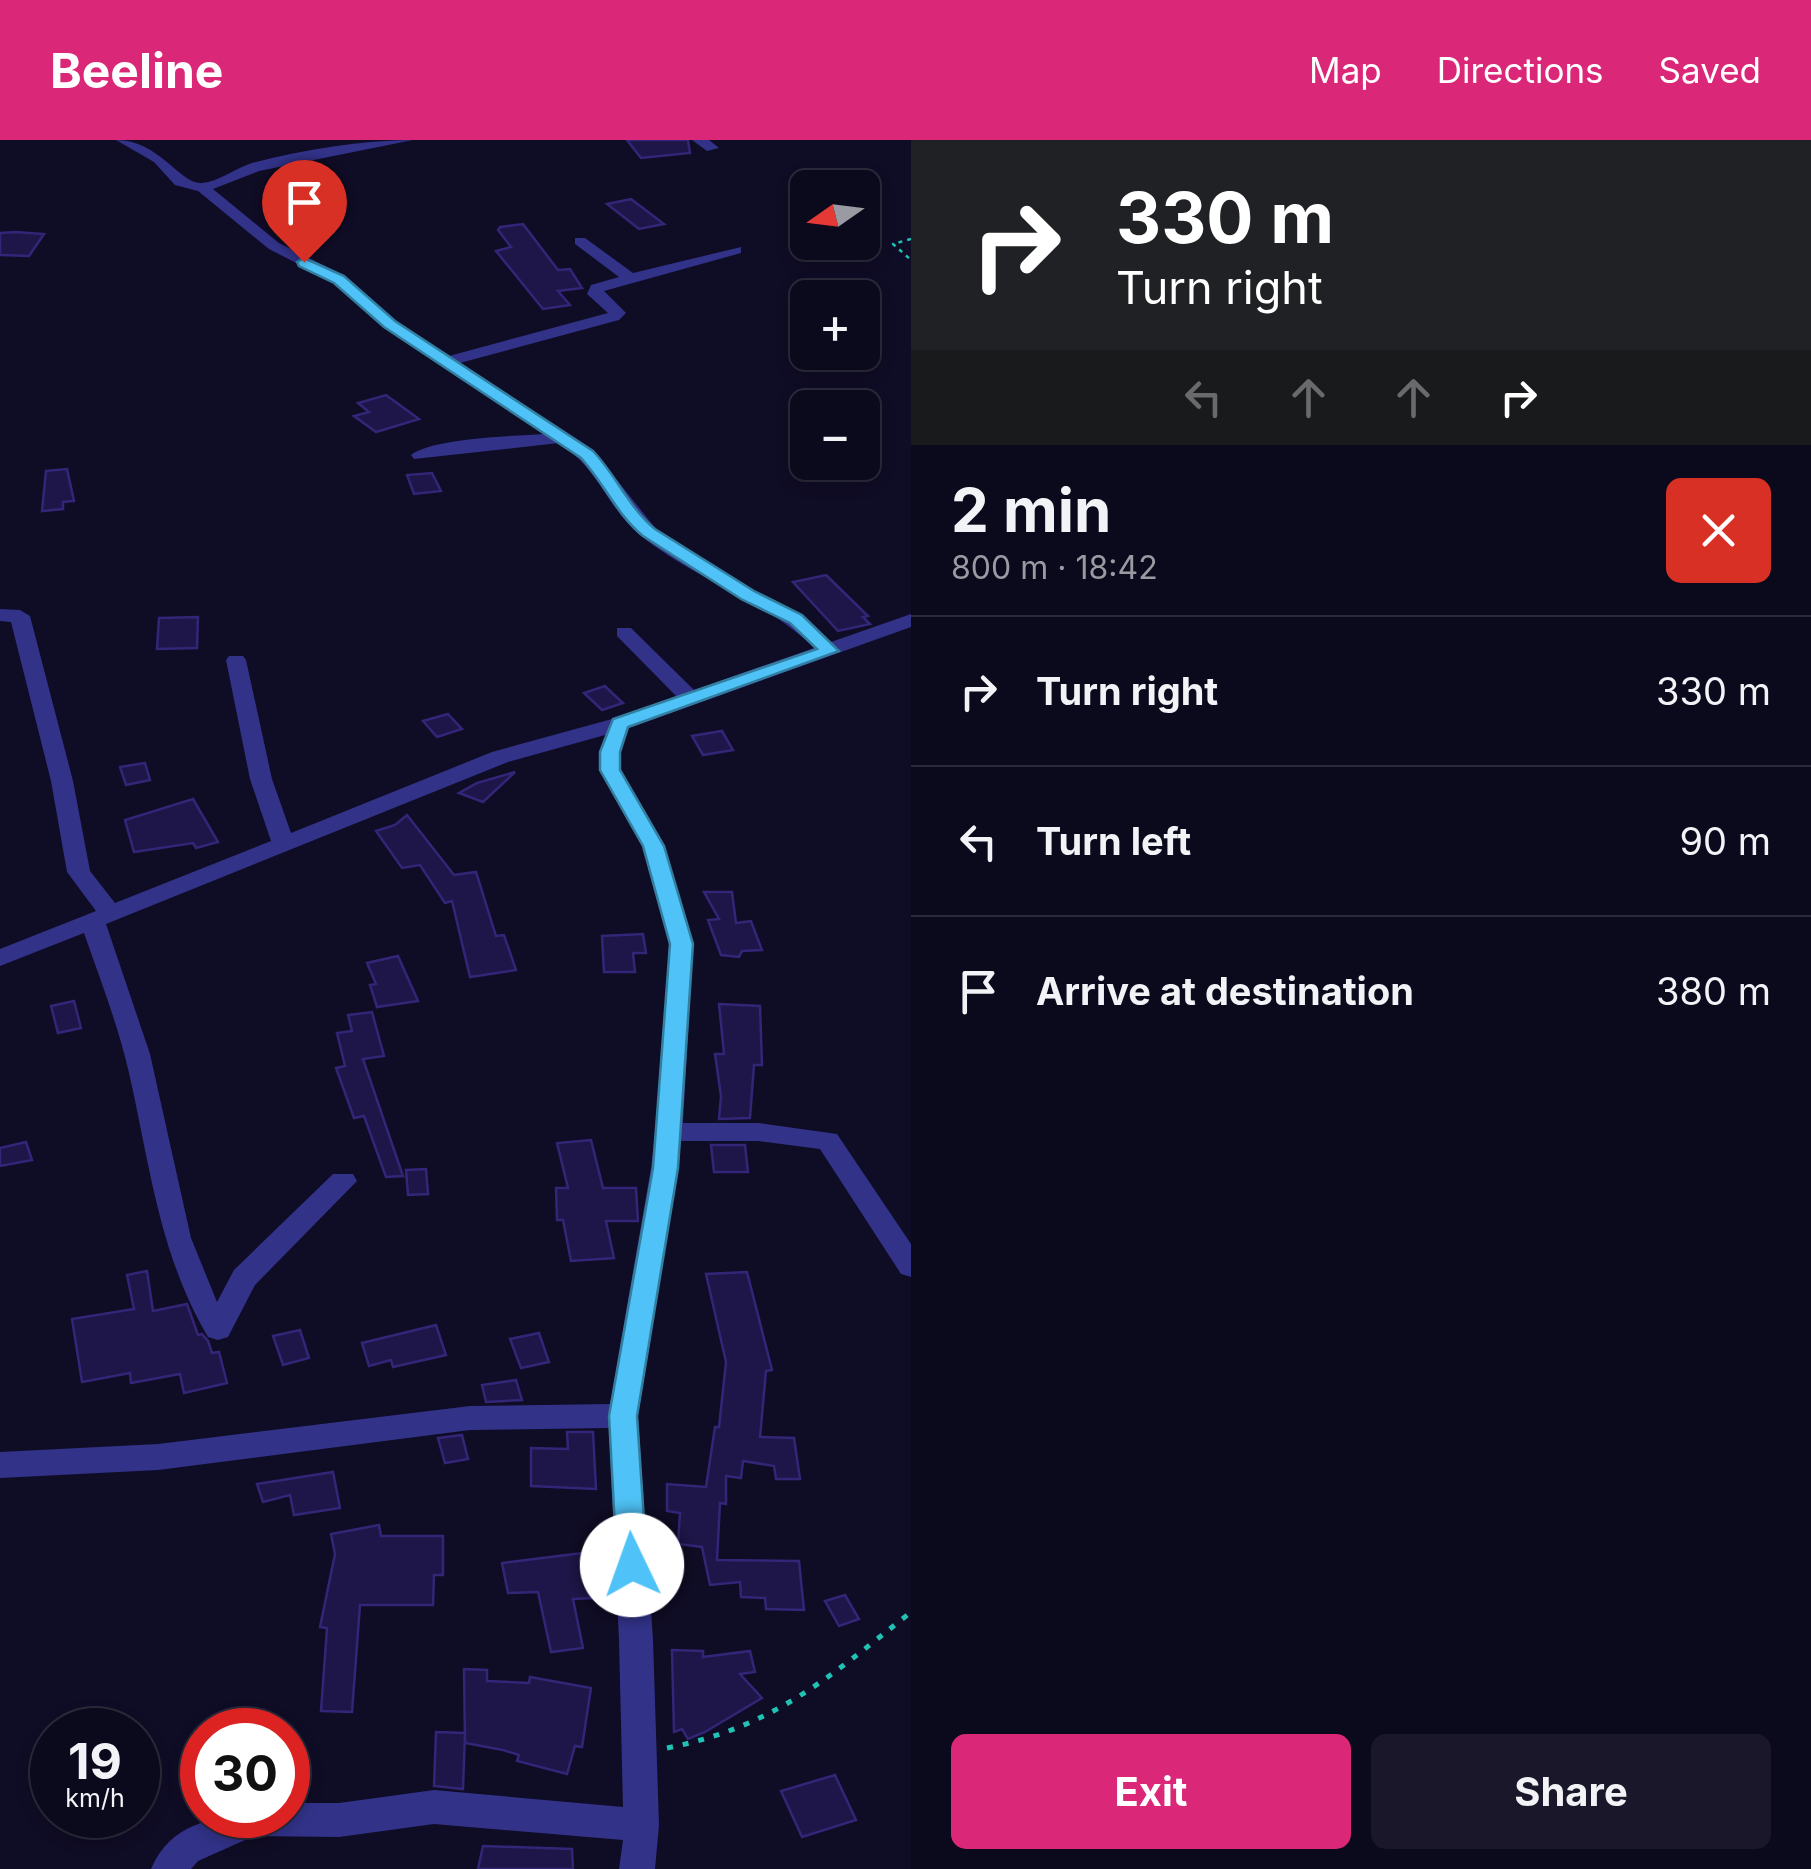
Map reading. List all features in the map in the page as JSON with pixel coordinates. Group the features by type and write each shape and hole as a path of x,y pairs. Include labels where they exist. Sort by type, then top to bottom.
{"street":[{"path":"123,140 159,159 180,182 202,188 274,246 354,290 374,312 444,362 598,464 626,510 649,533 748,595 796,619 829,651"},
{"path":"202,188 255,167 406,140"},
{"path":"580,241 631,279"},
{"path":"444,362 613,317 618,313 595,294 597,288 736,250"},
{"path":"420,455 479,444 560,438"},
{"path":"0,615 20,616 62,781 78,872 100,916 142,1070 164,1182 196,1296 218,1329 244,1278 344,1181"},
{"path":"0,958 500,757 620,724 911,620"},
{"path":"624,632 690,698"},
{"path":"236,660 261,780 283,842"},
{"path":"620,724 610,752 610,770 654,846 682,944 669,1132 623,1416 636,1640 641,1825 637,1869"},
{"path":"669,1132 758,1132 828,1141 911,1266"},
{"path":"0,1465 158,1457 470,1418 623,1416"},
{"path":"169,1869 186,1849 252,1818 339,1820 434,1807 641,1825"}],"path":[{"path":"911,239 892,244 911,260"},
{"path":"638,1754 714,1739 803,1698 911,1612"}],"building":[{"path":"627,140 688,140 690,153 641,158"},
{"path":"631,199 664,224 639,229 607,204"},
{"path":"523,224 558,270 570,269 582,288 558,291 570,305 543,309 496,251 511,247 498,230 500,227"},
{"path":"0,233 44,234 29,256 0,255"},
{"path":"386,395 419,419 376,432 354,416 369,412 358,403"},
{"path":"67,469 74,501 63,502 63,509 42,511 46,471"},
{"path":"432,473 441,491 414,494 407,475"},
{"path":"826,575 868,616 863,617 870,624 838,631 793,582"},
{"path":"198,617 197,648 157,649 159,618"},
{"path":"605,686 623,703 602,710 584,693"},
{"path":"448,714 462,729 437,737 423,721"},
{"path":"722,731 733,750 703,755 692,736"},
{"path":"145,763 150,780 126,785 120,767"},
{"path":"515,772 483,802 459,793 477,783"},
{"path":"193,799 218,842 196,848 193,843 134,852 125,820"},
{"path":"407,815 454,875 476,872 496,936 504,935 516,970 470,977 452,901 445,903 420,865 402,868 376,831 395,825"},
{"path":"704,892 732,892 736,923 751,921 762,950 742,951 739,957 721,955 708,920 719,919"},
{"path":"643,934 646,953 633,953 635,972 604,972 602,936"},
{"path":"398,956 418,1001 377,1007 370,985 376,984 367,963"},
{"path":"74,1001 81,1028 58,1033 51,1006"},
{"path":"719,1004 760,1006 762,1065 754,1065 750,1118 719,1119 721,1096 715,1054 724,1054"},
{"path":"372,1012 384,1056 363,1059 403,1176 386,1177 364,1116 354,1118 336,1068 345,1066 337,1033 352,1031 348,1015"},
{"path":"591,1140 603,1188 636,1188 638,1221 606,1221 614,1258 571,1261 563,1220 557,1220 556,1188 568,1188 557,1143"},
{"path":"26,1142 32,1160 0,1166 0,1148"},
{"path":"711,1145 745,1145 748,1172 714,1172"},
{"path":"426,1169 428,1194 408,1195 406,1170"},
{"path":"147,1271 153,1311 187,1304 198,1335 208,1341 212,1353 219,1352 227,1383 184,1393 180,1374 131,1383 130,1373 82,1382 72,1319 134,1309 127,1275"},
{"path":"747,1272 772,1370 766,1371 760,1437 794,1438 800,1479 776,1479 774,1466 743,1461 741,1478 726,1476 726,1504 720,1503 717,1560 799,1561 804,1610 766,1609 765,1598 741,1597 740,1582 710,1585 702,1547 678,1544 680,1513 667,1511 667,1484 706,1487 715,1427 719,1427 726,1362 706,1274"},
{"path":"436,1325 446,1355 393,1367 391,1360 369,1366 362,1343"},
{"path":"300,1330 309,1358 283,1365 273,1336"},
{"path":"539,1333 549,1362 521,1368 510,1339"},
{"path":"516,1380 522,1400 486,1402 482,1385"},
{"path":"567,1432 593,1432 596,1489 531,1486 531,1448 568,1449"},
{"path":"462,1435 468,1459 445,1463 438,1438"},
{"path":"333,1472 340,1508 294,1515 290,1495 263,1502 257,1484"},
{"path":"379,1525 381,1536 443,1536 443,1575 434,1575 433,1605 360,1605 352,1712 321,1711 327,1628 320,1627 335,1554 331,1534"},
{"path":"583,1553 585,1566 610,1564 613,1597 573,1599 583,1648 551,1652 538,1592 508,1593 502,1563"},
{"path":"845,1595 859,1619 839,1626 825,1601"},
{"path":"672,1650 703,1651 703,1657 750,1651 755,1672 740,1674 762,1698 688,1739 682,1729 674,1732"},
{"path":"464,1669 487,1670 487,1681 529,1683 530,1677 591,1688 582,1747 575,1746 567,1774 517,1761 519,1755 503,1750 465,1743"},
{"path":"436,1732 465,1733 463,1789 434,1786"},
{"path":"835,1775 856,1820 802,1837 781,1791"},
{"path":"483,1846 572,1849 573,1869 478,1869"}],"route":[{"path":"304,262 354,290 390,324 587,454 598,464 634,521 748,595 796,619 829,651 620,724 610,752 610,770 619,791 654,846 682,944 666,1168 623,1416 632,1565"}]}
